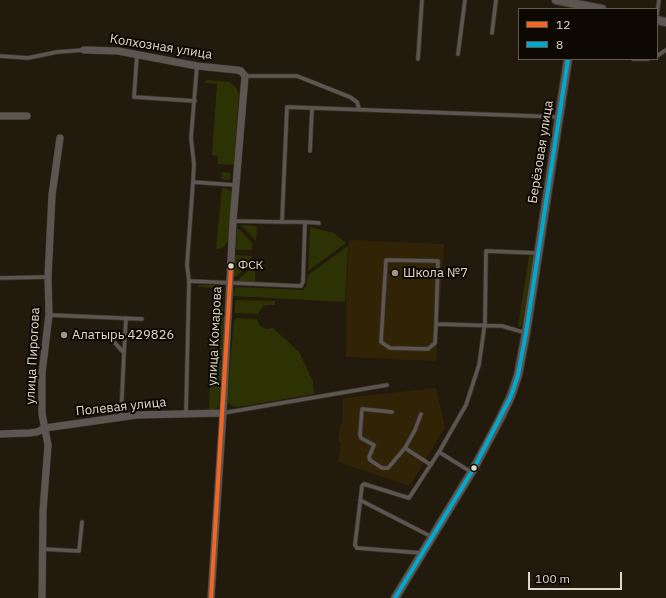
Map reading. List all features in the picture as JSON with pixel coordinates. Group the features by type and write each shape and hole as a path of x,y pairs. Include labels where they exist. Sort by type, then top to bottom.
{"street":[{"path":"556,0 576,6 592,8"},
{"name":"Колхозная улица","path":"84,50 118,51 197,66 237,70 242,71 245,76"},
{"name":"Берёзовая улица","path":"395,598 471,472 511,396 518,374 526,333 568,60"},
{"name":"улица Комарова","path":"211,598 223,413 233,220 245,76"},
{"path":"0,116 27,116"},
{"name":"улица Пирогова","path":"42,598 43,511 48,445 42,414 42,373 49,315 48,277 52,195 60,138"},
{"name":"Полевая улица","path":"0,434 37,432 45,428 147,414 223,413"}],"lane":[{"path":"418,59 422,0"},
{"path":"458,54 465,0"},
{"path":"492,33 496,0"},
{"name":"Колхозная улица","path":"0,56 28,58 58,52 84,50"},
{"path":"137,54 134,97 194,101"},
{"path":"186,413 189,281 187,252 194,164 191,138 197,66"},
{"path":"245,76 297,76 350,97 357,102 359,109"},
{"path":"282,222 287,107 559,117"},
{"path":"310,151 312,108"},
{"path":"193,182 236,186"},
{"path":"233,220 319,223"},
{"path":"189,281 301,286 303,282 305,222"},
{"path":"422,553 357,548 355,545 362,486 364,484 409,498 439,452 466,404 479,365 484,325 486,251 538,253"},
{"path":"386,260 438,261 436,324 434,343 428,349 390,348 381,342 386,260"},
{"path":"0,278 48,277"},
{"path":"49,315 142,319"},
{"path":"121,417 126,318"},
{"path":"436,324 502,326 526,333"},
{"path":"106,334 124,353"},
{"name":"Полевая улица","path":"223,413 387,385"},
{"path":"392,412 362,409 361,438 374,445 369,457 370,460 382,468 388,468 404,448 416,430 421,414"},
{"path":"404,448 431,465"},
{"path":"439,452 471,472"},
{"path":"360,500 432,537"},
{"path":"42,549 78,551 82,522"}],"shaded area":[{"name":"Школа №7","path":"349,240 444,244 436,361 346,357 346,302"},
{"path":"436,388 445,427 410,486 338,462 341,442 338,442 340,424 342,424 343,398"}],"green space":[{"path":"206,80 229,82 235,86 239,94 234,165 218,164 218,156 212,155 217,84 205,83"},
{"path":"222,172 231,173 230,180 221,179"},
{"path":"222,187 231,191 232,195 229,238 225,246 216,249"},
{"path":"241,225 257,226 256,241"},
{"path":"310,227 334,233 346,243 308,271"},
{"path":"237,229 239,229 252,243 252,250 236,250"},
{"path":"348,246 345,302 233,296 236,287 303,290 306,287 308,275"},
{"path":"235,255 252,256 251,262 236,277 233,277"},
{"path":"529,255 532,256 533,259 522,323 521,326 518,327"},
{"path":"255,264 255,282 237,281"},
{"path":"198,285 217,285 222,289 223,293 216,288 198,287"},
{"path":"213,291 222,296 224,317 219,406 215,411 209,410"},
{"path":"235,300 275,301 275,305 263,306 258,314 235,313"},
{"path":"237,318 257,319 260,326 266,329 273,328 299,352 313,381 314,394 238,407 232,406 228,403 227,396 234,320"}],"transit line":[{"name":"8","path":"395,598 474,468 511,396 518,375 526,333 568,60"},
{"name":"12","path":"211,598 231,266"}],"place":[{"name":"ФСК","path":"231,266"},
{"name":"Школа №7","path":"395,273"},
{"name":"Алатырь 429826","path":"64,335"}]}
